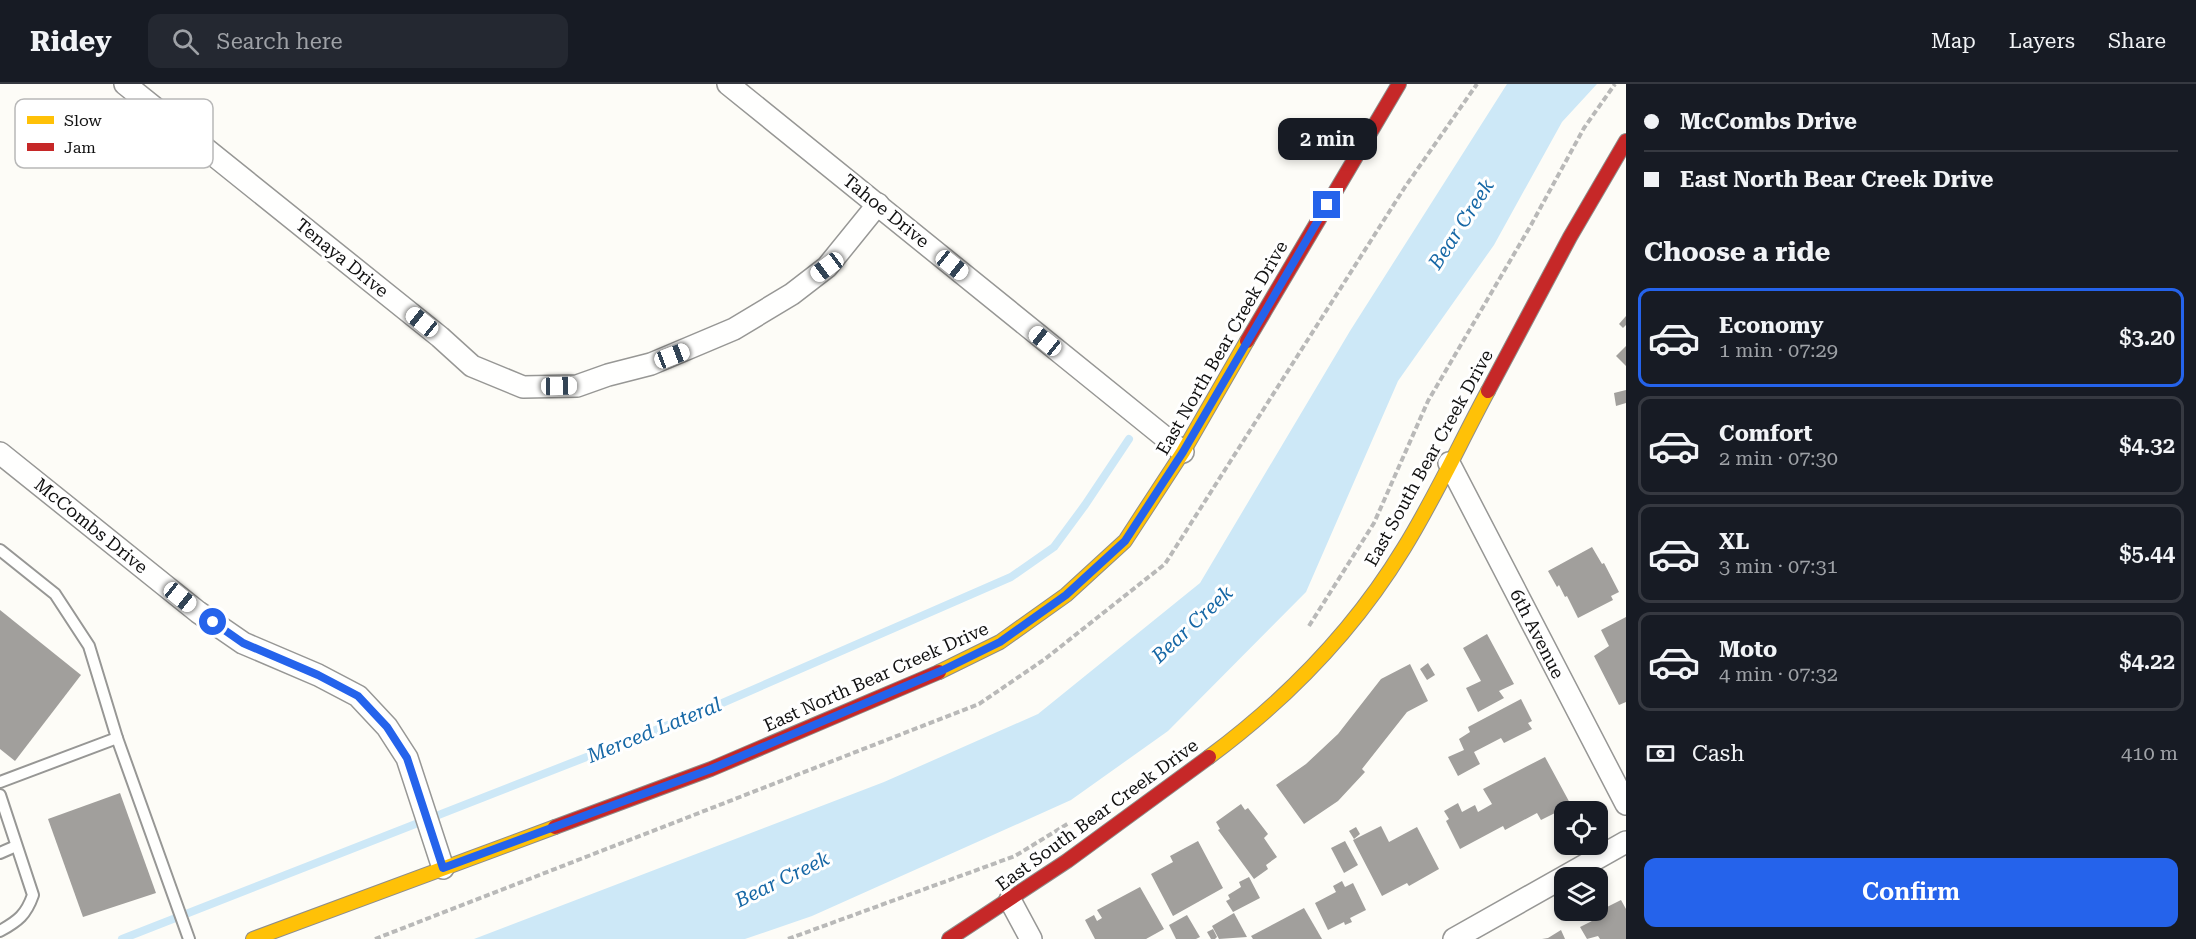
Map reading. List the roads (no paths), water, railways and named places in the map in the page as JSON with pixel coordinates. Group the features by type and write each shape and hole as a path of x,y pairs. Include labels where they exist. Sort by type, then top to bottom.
{"street":[{"name":"Tenaya Drive","path":"125,84 144,99"},
{"name":"Tahoe Drive","path":"728,84 1183,452"},
{"name":"East North Bear Creek Drive","path":"253,939 711,769 943,670 1000,642 1066,595 1125,541 1183,452 1386,102 1399,84"},
{"name":"East South Bear Creek Drive","path":"949,939 1105,835 1233,739 1293,688 1328,651 1404,548 1570,237 1626,141"},
{"name":"Tenaya Drive","path":"213,155 440,337 472,366 523,387 577,386 651,364 734,329 792,294 827,267 878,204"},
{"name":"McCombs Drive","path":"0,453 207,618 243,643 318,675 358,696 387,727 407,758 443,868"},
{"name":"6th Avenue","path":"1449,463 1626,804"},
{"path":"1454,939 1626,842"},
{"path":"1010,900 1030,939"}],"lane":[{"path":"0,550 55,594 89,646 117,738 188,935"},
{"path":"0,782 117,738"},
{"path":"0,795 33,895 27,911 15,923 0,932"},
{"path":"0,853 16,846"}],"water":[{"name":"Bear Creek","path":"1507,84 1597,84 1562,122 1494,245 1398,381 1306,592 1168,731 1071,800 812,916 745,939 474,939 884,782 1038,714 1200,583 1350,331"}],"waterway":[{"name":"Merced Lateral","path":"122,939 704,711 1011,577 1054,547 1129,439"}]}
